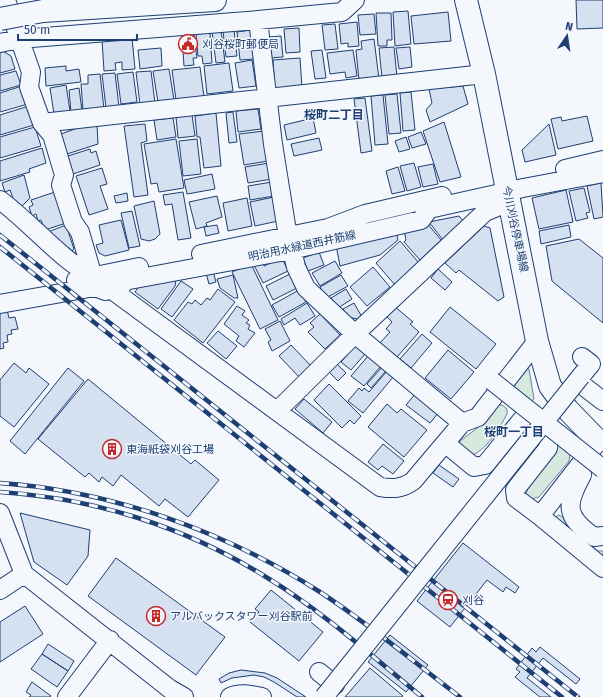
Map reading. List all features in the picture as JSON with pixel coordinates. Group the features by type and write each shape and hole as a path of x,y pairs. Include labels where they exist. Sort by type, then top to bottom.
{"main road":[{"path":"0,19 43,11 215,0"},
{"name":"今川刈谷停車場線","path":"466,0 484,74 537,341 550,386 567,409 601,440"}],"street":[{"path":"0,304 95,287 105,291 103,280 80,232 73,222 61,185 64,175 52,135 42,123 29,87 31,72 6,0"},
{"path":"0,44 19,39 342,12 355,0"},
{"path":"258,20 273,144 290,243 296,267 306,288 355,334 462,423"},
{"path":"42,123 484,74"},
{"path":"277,411 355,334 507,192 603,160"},
{"name":"明治用水緑道西井筋線","path":"103,280 121,287 124,281 290,243 422,220 429,210 507,192 603,173"},
{"path":"0,200 76,267 103,280 380,487 404,488 413,481 462,423 478,417 494,387 537,341"},
{"path":"0,293 103,280"},
{"path":"319,672 329,691 591,364 582,357"},
{"path":"577,381 603,401"},
{"path":"494,387 524,417 549,438 548,448 515,490 516,498 603,568"},
{"path":"494,387 545,422 603,470"},
{"path":"445,443 474,467 485,465 524,417"},
{"path":"540,516 576,469 601,440"},
{"path":"576,469 582,475 572,494 569,507 573,519 594,537 603,536"},
{"path":"0,513 24,574 178,694"},
{"path":"0,590 24,574"},
{"path":"67,697 110,640"},
{"path":"230,697 234,695 248,694 262,697"}],"shaded area":[{"path":"524,369 529,369 534,399 530,403 514,388 515,382"},
{"path":"495,405 502,405 507,409 507,414 496,433 487,444 470,456 459,446 460,441 480,426"},
{"path":"557,441 571,447 569,461 539,497 531,499 526,494 528,488 553,456 553,446"},
{"path":"558,515 563,517 564,521 578,536 598,551 603,551 603,559 557,521 556,517"}],"building":[{"path":"576,0 603,0 603,28 577,29"},
{"path":"408,11 411,44 395,46 393,12"},
{"path":"448,12 451,41 414,44 411,16"},
{"path":"376,13 391,13 392,40 387,40 387,46 378,46"},
{"path":"374,14 376,34 360,35 358,15"},
{"path":"357,22 359,46 348,47 348,43 341,44 339,24"},
{"path":"335,24 338,49 325,50 322,25"},
{"path":"299,28 300,52 286,53 284,29"},
{"path":"234,30 237,56 226,57 223,31"},
{"path":"251,30 254,59 240,60 237,32"},
{"path":"221,31 225,62 216,63 212,32"},
{"path":"210,33 212,63 203,64 202,56 198,56 196,34"},
{"path":"194,35 197,58 193,58 194,65 184,66 182,36"},
{"path":"281,36 283,57 270,58 268,37"},
{"path":"132,38 135,69 122,70 122,62 115,63 116,70 104,71 102,40"},
{"path":"374,39 379,79 359,81 356,50 362,49 361,41"},
{"path":"394,47 397,77 382,78 379,48"},
{"path":"410,47 412,67 399,69 396,48"},
{"path":"161,48 162,66 140,69 138,50"},
{"path":"322,50 326,78 315,79 311,51"},
{"path":"353,50 357,76 346,78 345,72 330,74 327,53"},
{"path":"0,51 3,51 11,56 15,69 0,73"},
{"path":"300,58 302,88 275,90 273,60"},
{"path":"252,60 256,86 239,88 235,63"},
{"path":"229,63 233,91 207,94 204,66"},
{"path":"66,66 66,71 79,69 81,82 46,86 45,68"},
{"path":"200,67 204,97 176,100 172,70"},
{"path":"169,69 174,100 158,102 153,71"},
{"path":"16,71 21,85 0,91 0,75"},
{"path":"151,71 155,103 140,105 136,72"},
{"path":"133,72 137,102 121,104 117,74"},
{"path":"115,73 119,107 106,108 102,74"},
{"path":"100,74 104,109 83,111 81,84 88,84 88,75"},
{"path":"66,85 70,111 54,114 50,88"},
{"path":"22,86 28,104 0,112 0,93"},
{"path":"463,86 468,104 430,122 426,110 432,103 429,89"},
{"path":"79,88 82,111 71,112 69,90"},
{"path":"411,92 415,130 403,131 400,93"},
{"path":"397,94 401,133 389,134 385,95"},
{"path":"383,95 388,144 375,145 371,96"},
{"path":"365,98 372,151 361,153 354,99"},
{"path":"29,106 34,125 0,135 0,115"},
{"path":"258,109 261,129 238,132 236,111"},
{"path":"233,112 237,142 229,143 226,113"},
{"path":"216,113 221,166 204,168 200,137 197,137 195,116"},
{"path":"192,115 195,136 178,138 176,117"},
{"path":"587,116 593,141 558,149 551,119 561,117 562,121"},
{"path":"173,118 176,137 157,140 154,120"},
{"path":"313,118 316,133 287,140 284,125"},
{"path":"444,122 461,177 440,182 423,131"},
{"path":"145,124 147,141 141,143 148,195 134,197 124,126"},
{"path":"549,124 556,155 525,162 522,150"},
{"path":"97,125 98,144 67,154 61,134 80,127"},
{"path":"35,127 41,146 0,158 0,137"},
{"path":"264,131 268,161 244,165 239,134"},
{"path":"421,132 426,144 412,148 408,137"},
{"path":"406,137 410,149 399,152 395,141"},
{"path":"319,138 322,150 294,156 291,144"},
{"path":"176,139 184,188 159,192 157,183 151,184 144,144"},
{"path":"197,139 201,174 183,176 179,141"},
{"path":"42,148 46,163 29,169 30,172 0,181 0,161"},
{"path":"90,149 91,153 96,151 100,165 73,174 68,156"},
{"path":"269,163 272,179 248,183 245,167"},
{"path":"414,163 421,187 407,191 400,166"},
{"path":"433,164 438,184 423,187 418,167"},
{"path":"398,167 405,191 392,194 386,171"},
{"path":"102,168 107,184 100,186 108,209 89,215 76,176"},
{"path":"212,174 215,189 187,194 184,180"},
{"path":"24,175 30,198 21,207 14,201 10,190 5,192 2,183"},
{"path":"272,182 274,196 250,200 248,186"},
{"path":"601,183 603,217 594,219 587,186"},
{"path":"584,188 590,212 586,213 588,218 576,221 569,191"},
{"path":"566,190 573,222 539,229 532,198"},
{"path":"55,192 66,223 45,230 41,220 38,221 36,214 32,216 29,207 33,205 31,200"},
{"path":"183,192 191,238 178,240 172,204 165,205 163,195"},
{"path":"127,193 128,201 116,203 114,196"},
{"path":"217,196 222,217 206,223 207,226 196,229 189,202"},
{"path":"274,197 278,221 255,226 250,202"},
{"path":"247,198 252,226 228,231 223,203"},
{"path":"154,201 160,234 155,239 149,241 141,239 134,206"},
{"path":"132,211 140,246 129,248 121,213"},
{"path":"459,216 463,221 443,240 429,222"},
{"path":"121,220 129,250 105,256 99,253 96,245 103,243 99,225"},
{"path":"427,223 441,240 420,260 404,242 406,240 404,229"},
{"path":"66,225 74,249 69,253 48,232"},
{"path":"217,225 219,233 206,236 204,227"},
{"path":"569,225 571,237 541,244 539,231"},
{"path":"484,226 490,228 504,297 498,301 459,270 456,273 445,263"},
{"path":"396,231 398,240 380,255 340,266 336,245"},
{"path":"579,239 603,258 603,323 552,281 546,246"},
{"path":"400,241 419,263 395,285 376,263"},
{"path":"319,252 324,265 308,271 303,258"},
{"path":"282,258 288,271 263,283 254,265 262,261 264,266"},
{"path":"335,261 342,273 320,286 312,273"},
{"path":"251,264 278,320 260,329 232,272"},
{"path":"373,267 390,287 367,306 350,287"},
{"path":"438,269 452,282 445,290 431,278"},
{"path":"213,271 216,282 209,284 206,273"},
{"path":"290,274 297,288 273,300 266,286"},
{"path":"233,275 238,298 234,298 220,288 217,279"},
{"path":"341,275 348,286 326,298 320,287"},
{"path":"176,280 175,286 158,309 135,292 140,285"},
{"path":"181,281 193,289 172,317 161,309"},
{"path":"218,289 235,302 203,343 174,320 188,302 192,304 195,300 201,305 207,298 210,300"},
{"path":"346,289 352,299 338,308 331,298"},
{"path":"299,290 306,302 279,317 272,305"},
{"path":"307,303 315,316 300,325 295,318 284,325 281,319"},
{"path":"354,303 362,317 357,319 348,317 343,309"},
{"path":"237,306 245,311 242,315 249,320 246,323 250,325 248,329 255,333 244,347 236,341 239,336 224,324"},
{"path":"394,306 413,322 410,324 419,332 397,357 380,343 390,332 386,329 392,322 386,316"},
{"path":"450,307 496,344 476,369 430,332"},
{"path":"7,310 9,318 15,317 18,329 11,330 12,334 7,335 8,342 3,343 4,348 0,349 0,311"},
{"path":"320,314 340,335 325,349 308,332 314,327 310,323"},
{"path":"280,321 290,341 272,351 268,342 271,340 265,329"},
{"path":"218,331 237,346 226,359 207,343"},
{"path":"422,334 432,343 411,368 400,359"},
{"path":"291,345 311,366 299,377 279,356"},
{"path":"355,346 365,354 351,370 341,362"},
{"path":"448,350 474,372 451,399 425,378"},
{"path":"368,356 381,366 364,386 351,376"},
{"path":"14,363 26,373 29,368 49,384 14,427 0,416 0,380"},
{"path":"337,364 346,373 338,381 329,372"},
{"path":"382,367 386,371 371,388 367,384"},
{"path":"68,368 84,381 25,454 10,441"},
{"path":"387,371 394,376 363,413 348,401 359,388 362,391 364,388 369,392"},
{"name":"東海紙袋刈谷工場","path":"88,379 191,464 195,460 219,480 188,517 165,499 159,506 121,475 113,486 102,477 99,482 89,473 85,477 38,439"},
{"path":"329,384 361,416 354,424 350,420 342,428 314,400"},
{"path":"416,393 439,412 430,423 406,405"},
{"path":"304,399 332,422 323,433 295,409"},
{"path":"387,404 397,413 401,409 427,430 404,457 368,427"},
{"path":"383,444 404,461 393,474 382,466 378,470 368,462"},
{"path":"439,465 459,479 453,487 433,473"},
{"path":"20,513 90,530 88,556 67,585 34,562"},
{"path":"463,543 519,587 515,593 506,587 503,592 487,580 450,627 417,601"},
{"name":"アルバックスタワー刈谷駅前","path":"116,558 225,637 196,675 88,596"},
{"path":"271,590 323,632 299,661 250,622 259,612 255,609"},
{"path":"25,606 43,634 0,662 0,622"},
{"path":"390,635 428,665 406,692 368,662"},
{"path":"48,644 74,661 68,671 42,654"},
{"path":"540,647 580,679 576,684 543,658 527,678 551,697 540,697 515,677 520,672 516,669 532,648 536,652"},
{"path":"42,654 68,671 57,687 31,669"},
{"path":"370,668 403,696 345,697"},
{"path":"241,670 265,673 277,678 306,697 297,697 274,682 264,677 254,675 232,678 221,683 219,679 229,673"},
{"path":"32,682 51,696 29,697 31,695 26,692"}],"railway":[{"path":"0,235 578,697"},
{"path":"0,247 562,697"},
{"path":"0,483 42,487 126,505 206,533 245,550 283,570 338,604 460,697"},
{"path":"0,492 35,495 104,508 138,518 204,543 266,577 307,604 422,697"}],"place":[{"name":"刈谷桜町郵便局","path":"188,44"},
{"name":"東海紙袋刈谷工場","path":"112,449"},
{"name":"刈谷","path":"448,600"},
{"name":"アルバックスタワー刈谷駅前","path":"156,616"}],"district":[{"name":"桜町二丁目","path":"334,115"},
{"name":"桜町一丁目","path":"514,432"}]}
